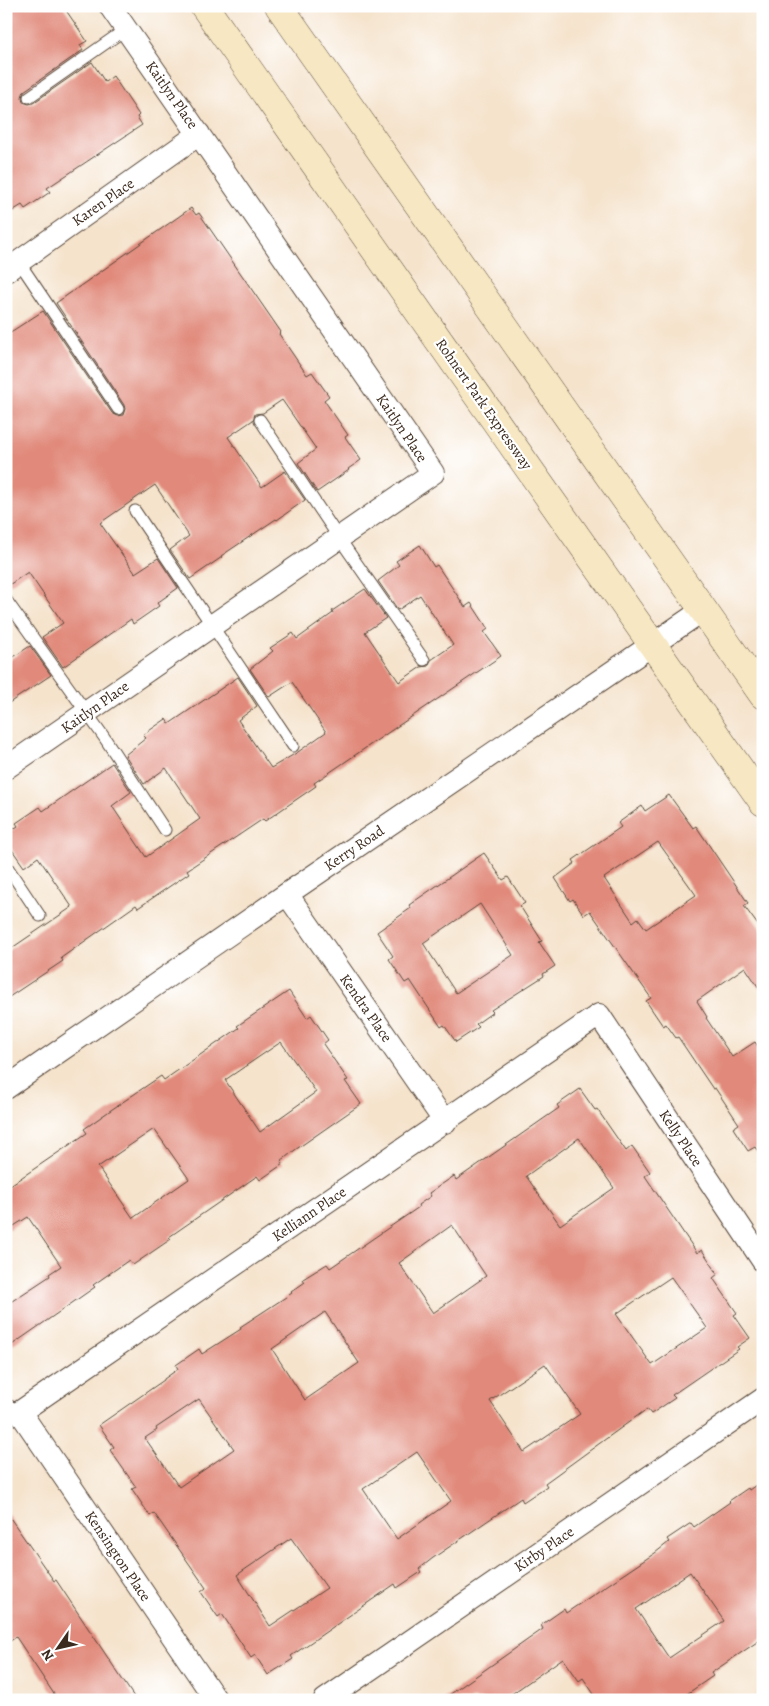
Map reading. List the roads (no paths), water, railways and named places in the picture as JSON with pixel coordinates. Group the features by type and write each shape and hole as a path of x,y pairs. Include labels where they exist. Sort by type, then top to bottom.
{"main road":[{"name":"Rohnert Park Expressway","path":"204,6 763,802"},
{"path":"279,6 763,695"}],"street":[{"name":"Kaitlyn Place","path":"6,768 433,473 110,6"},
{"name":"Karen Place","path":"13,266 199,134"},
{"name":"Kerry Road","path":"6,1088 703,610"},
{"name":"Kendra Place","path":"287,894 445,1122"},
{"name":"Kelliann Place","path":"13,1408 445,1122 599,1016"},
{"name":"Kelly Place","path":"599,1016 763,1261"},
{"name":"Kirby Place","path":"325,1700 763,1399"},
{"name":"Kensington Place","path":"13,1408 216,1700"}],"lane":[{"path":"29,97 126,29"},
{"path":"13,266 118,409"},
{"path":"260,420 424,660"},
{"path":"135,511 293,746"},
{"path":"6,600 86,713 165,830"},
{"path":"6,865 40,916"}]}
